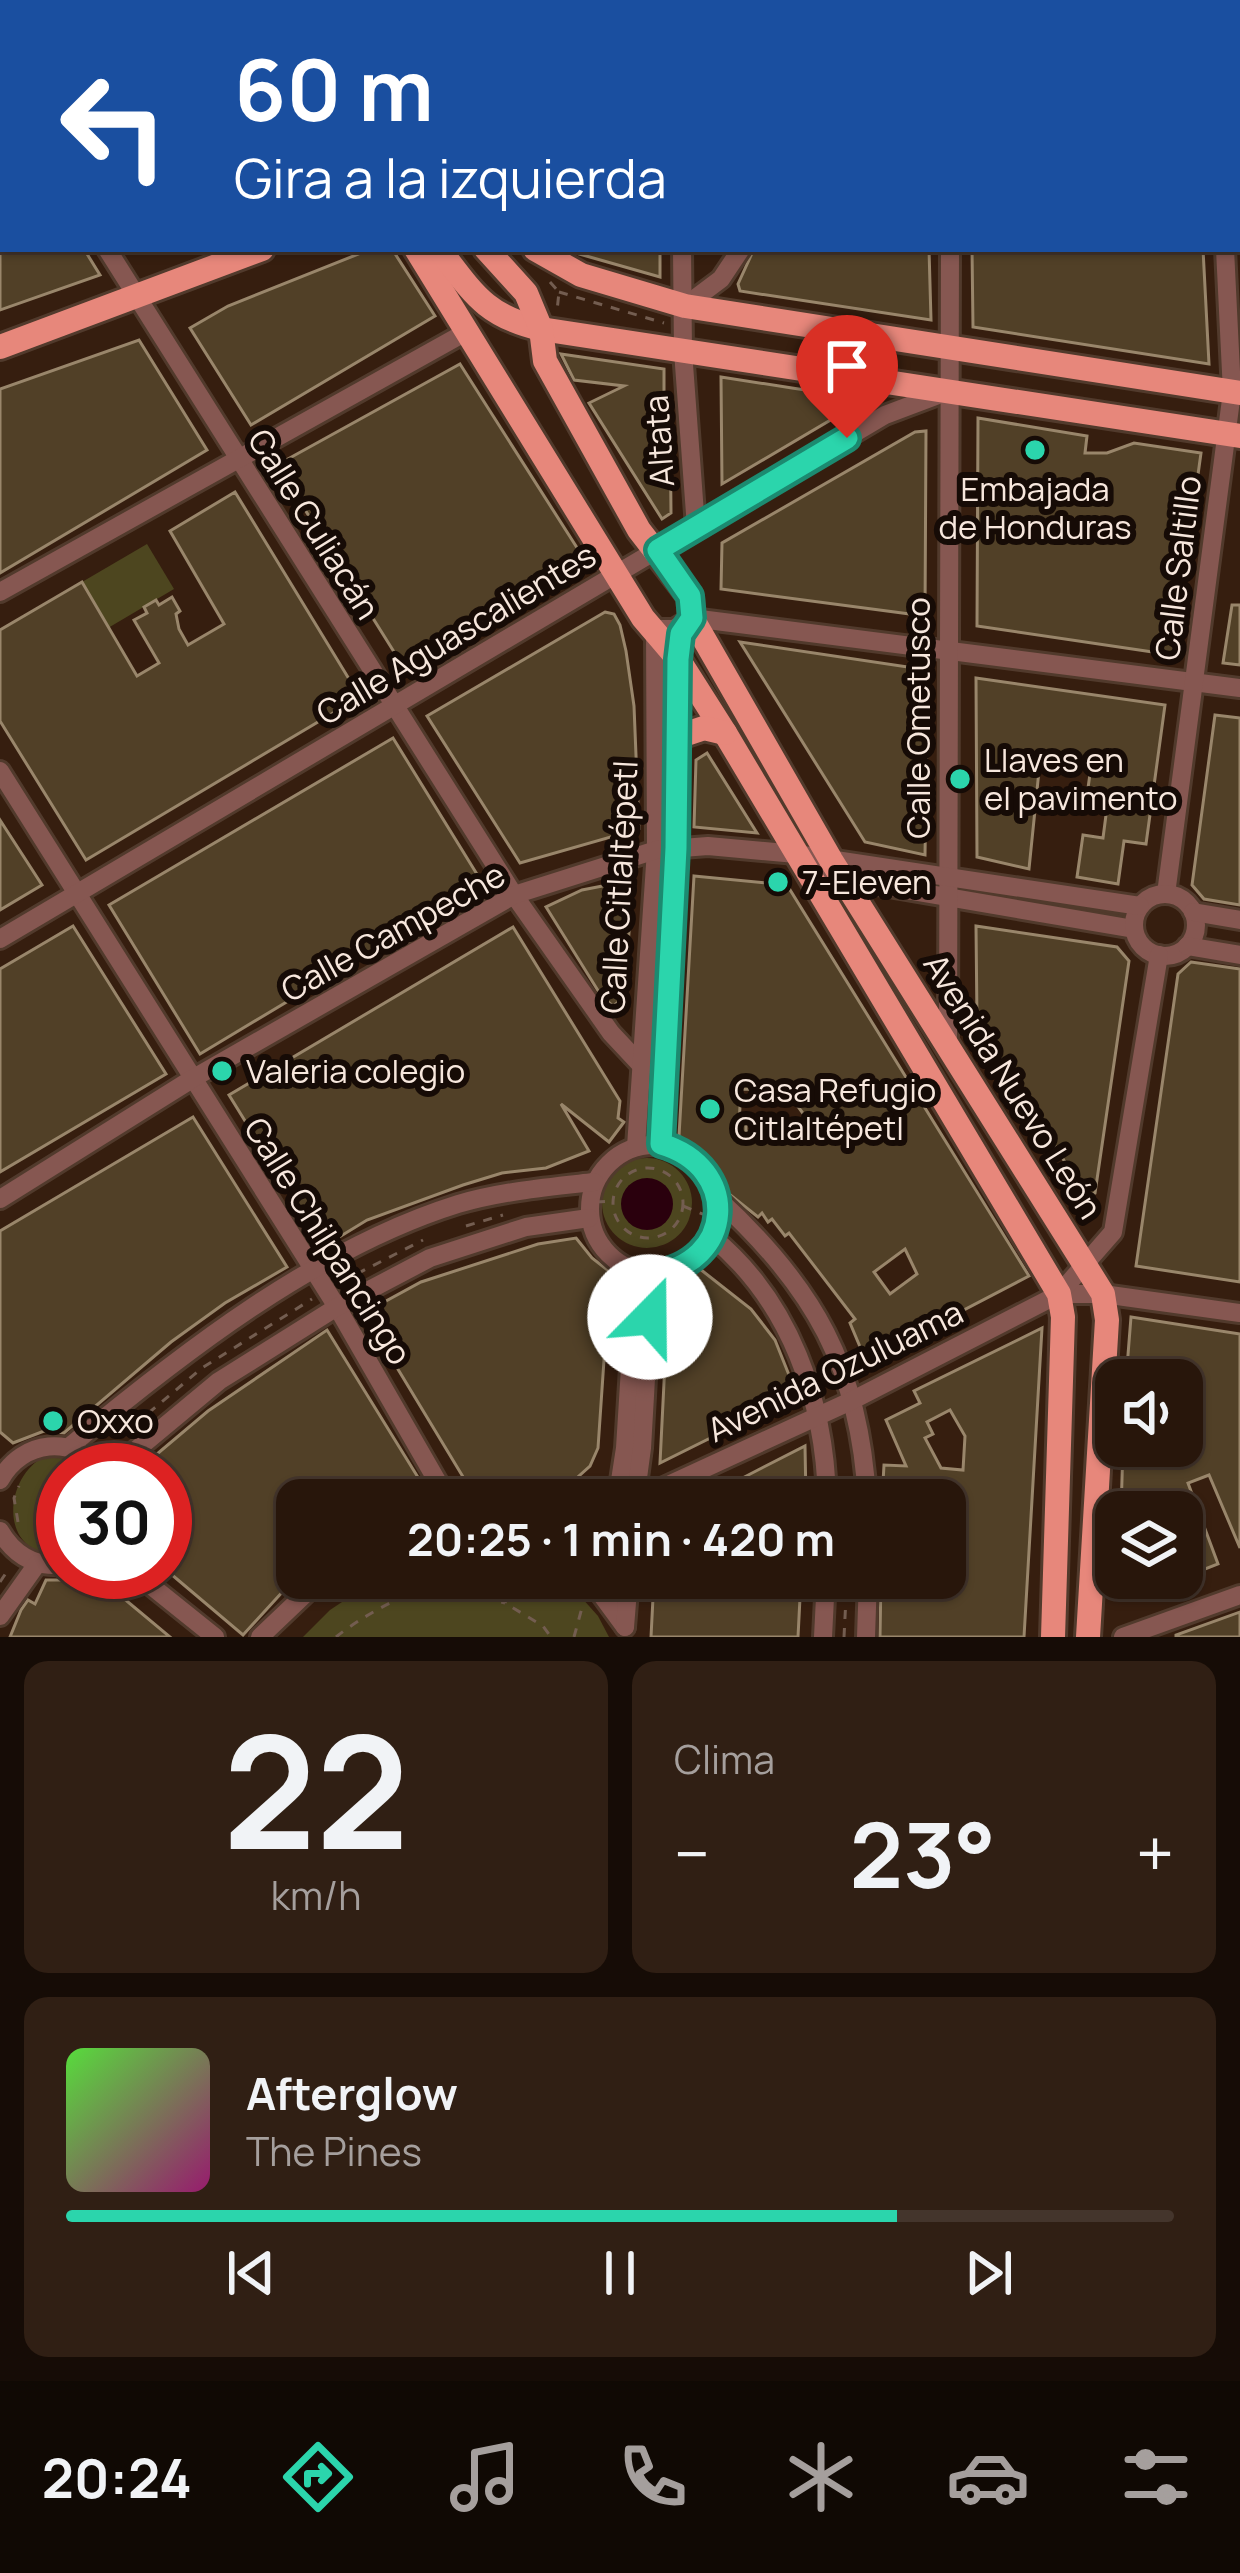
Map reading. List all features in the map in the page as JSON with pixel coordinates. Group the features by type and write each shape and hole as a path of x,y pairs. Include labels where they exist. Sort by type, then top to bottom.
{"main road":[{"path":"0,347 254,252"},
{"name":"Avenida Nuevo León","path":"418,252 643,618 678,659 725,733 1059,1294 1063,1317 1053,1637"},
{"path":"441,252 491,312 541,329 684,328 947,347 1236,392"},
{"name":"Avenida Nuevo León","path":"489,252 526,293 541,329 545,361 639,530 690,596 692,618 838,870 1103,1294 1106,1320 1088,1637"},
{"path":"541,252 684,328 947,391 1233,435"},
{"path":"676,737 704,728 725,733"}],"street":[{"name":"Calle Culiacán","path":"109,252 514,895 611,1034 640,1064"},
{"name":"Altata","path":"682,252 696,527"},
{"path":"684,328 739,252"},
{"name":"Calle Ometusco","path":"948,1043 950,252"},
{"name":"Calle Saltillo","path":"1166,894 1233,435 1236,392 1225,252"},
{"path":"0,592 466,332"},
{"name":"Calle Aguascalientes","path":"0,939 885,416 947,391"},
{"path":"655,629 674,629 692,618 1240,688"},
{"name":"Calle Citlaltépetl","path":"636,1147 640,1064 676,737 678,659 681,634 692,618"},
{"name":"Calle Citlaltépetl","path":"655,629 666,849 661,1144"},
{"name":"Calle Chilpancingo","path":"0,771 337,1307 436,1479"},
{"name":"Calle Campeche","path":"0,1199 192,1079 514,895 666,849 708,846 947,887 1141,905"},
{"name":"Calle Campeche","path":"947,887 1134,929"},
{"path":"1166,894 1182,899 1193,912 1195,930 1178,952 1159,955 1142,946 1134,929 1141,905 1166,894"},
{"path":"1193,912 1240,920"},
{"path":"1186,946 1240,955"},
{"path":"1059,1294 1113,1232 1159,955"},
{"path":"718,1199 712,1238 687,1264 644,1272 604,1252 589,1218 594,1182 619,1154 661,1144 699,1162 718,1199 795,1279 826,1333 853,1400 866,1479"},
{"path":"74,1443 180,1355 314,1271 458,1204 519,1190 594,1182"},
{"path":"142,1443 219,1381 337,1307 464,1245 526,1227 589,1218"},
{"path":"712,1238 738,1259 782,1316 818,1415 825,1479"},
{"path":"635,1479 644,1272"},
{"path":"1059,1294 1103,1294 1240,1313"},
{"name":"Avenida Ozuluama","path":"681,1479 853,1400 1059,1294"},
{"path":"624,1479 634,1448"},
{"path":"6,1476 36,1449"},
{"path":"6,1536 18,1555 36,1564"},
{"path":"0,1616 36,1565"},
{"path":"1124,1637 1240,1595"},
{"path":"168,1599 215,1637"},
{"path":"260,1637 300,1599"},
{"path":"603,1599 625,1632"},
{"path":"625,1632 627,1599"},
{"path":"824,1637 825,1599"},
{"path":"866,1637 867,1599"}],"path":[{"path":"559,292 684,328"},
{"path":"637,1170 664,1172 682,1192 680,1219 659,1237 632,1235 614,1214 616,1187 637,1170"},
{"path":"6,1476 14,1498 6,1536"},
{"path":"336,1637 389,1605 434,1587 505,1603 543,1626 551,1637"},
{"path":"505,1603 507,1599"},
{"path":"844,1637 846,1599"},
{"path":"574,1637 583,1604"}],"shaded area":[{"path":"147,544 174,589 108,628 82,582"},
{"path":"647,1158 679,1171 692,1203 679,1235 647,1248 615,1235 602,1203 615,1171"},
{"path":"647,1178 665,1186 673,1204 665,1222 647,1230 629,1222 621,1204 629,1186"},
{"path":"36,1463 36,1549 18,1532 14,1516 14,1499"},
{"path":"346,1599 583,1599 609,1637 303,1637"}],"building":[{"path":"0,252 86,252 100,275 0,310"},
{"path":"363,252 394,252 435,316 251,425 190,328 228,306"},
{"path":"660,252 660,277 576,253"},
{"path":"753,252 929,252 931,320 740,291 738,284"},
{"path":"972,252 1203,252 1209,364 973,327"},
{"path":"139,340 207,450 0,573 0,389"},
{"path":"561,354 664,369 664,412 670,412 671,513 662,519 589,403 624,386 574,380"},
{"path":"460,364 588,565 406,671 277,465"},
{"path":"721,377 792,388 866,399 722,484"},
{"path":"978,418 1087,436 1085,453 1107,453 1134,443 1201,453 1173,655 977,626"},
{"path":"926,431 925,616 721,589 722,543 915,432"},
{"path":"235,492 360,697 86,860 0,721 0,630 82,582 137,676 159,663 134,620 147,613 144,607 172,597 188,645 224,624 170,531"},
{"path":"1232,605 1240,605 1240,665 1223,663"},
{"path":"605,612 614,614 620,625 626,651 634,706 639,829 520,863 427,716"},
{"path":"740,642 928,670 925,855 865,842"},
{"path":"976,678 1165,705 1146,844 1124,841 1118,884 1077,877 1083,835 1103,838 1110,791 1088,788 1092,760 1041,751 1029,869 977,857"},
{"path":"1215,715 1240,718 1240,905 1204,899 1192,885"},
{"path":"393,738 483,884 200,1054 109,905"},
{"path":"707,753 757,833 694,827 696,760"},
{"path":"0,820 42,885 0,910"},
{"path":"694,876 787,885 1029,1276 866,1361 850,1323 855,1319 789,1233 785,1236 772,1219 768,1222 762,1213 758,1217 719,1186 703,1155 679,1136","holes":["741,1089 786,1090 810,1123 785,1142 780,1134 746,1132 746,1124 739,1124","905,1249 917,1274 890,1294 874,1272"]},
{"path":"633,880 624,998 613,1006 602,997 546,907 582,890"},
{"path":"73,926 166,1074 0,1172 0,969"},
{"path":"976,926 1117,947 1129,961 1095,1193 1086,1196 977,1020"},
{"path":"513,927 620,1101 618,1118 624,1122 609,1142 561,1104 589,1151 546,1168 502,1173 463,1185 367,1220 323,1247 229,1095"},
{"path":"1191,962 1240,969 1240,1282 1136,1266 1178,974"},
{"path":"193,1117 287,1267 171,1342 64,1433 44,1431 13,1443 0,1432 0,1231"},
{"path":"576,1238 610,1272 598,1448 590,1466 576,1479 464,1479 364,1313 421,1282 538,1244"},
{"path":"700,1269 751,1309 775,1340 797,1395 660,1463 669,1282"},
{"path":"1131,1317 1240,1334 1240,1548 1209,1475 1188,1483 1191,1491 1122,1491 1122,1467 1203,1467 1203,1359 1128,1359"},
{"path":"1042,1328 1024,1637 880,1637 881,1599 966,1599 966,1479 883,1479 884,1465 906,1466 886,1420 920,1403 914,1391","holes":["950,1410 965,1436 963,1470 941,1468 925,1438 933,1434 927,1422"]},
{"path":"327,1330 419,1479 276,1479 276,1599 243,1635 192,1592 192,1443 170,1443 208,1411"},
{"path":"805,1446 806,1479 741,1479"},
{"path":"1203,1524 1218,1564 1203,1570"},
{"path":"37,1599 124,1599 170,1637 10,1637 28,1600 35,1604"},
{"path":"653,1599 800,1599 798,1637 651,1637"},
{"path":"1240,1612 1240,1637 1176,1637 1176,1635"}],"place":[{"name":"Embajada de Honduras","path":"1035,450"},
{"name":"Llaves en el pavimento","path":"960,779"},
{"name":"7-Eleven","path":"778,882"},
{"name":"Valeria colegio","path":"222,1071"},
{"name":"Casa Refugio Citlaltépetl","path":"710,1109"},
{"name":"Oxxo","path":"53,1421"}],"route":[{"path":"650,1317 652,1274 687,1264 702,1252 718,1220 718,1199 699,1162 661,1144 676,848 678,659 681,634 692,618 690,596 658,550 847,438"}]}
